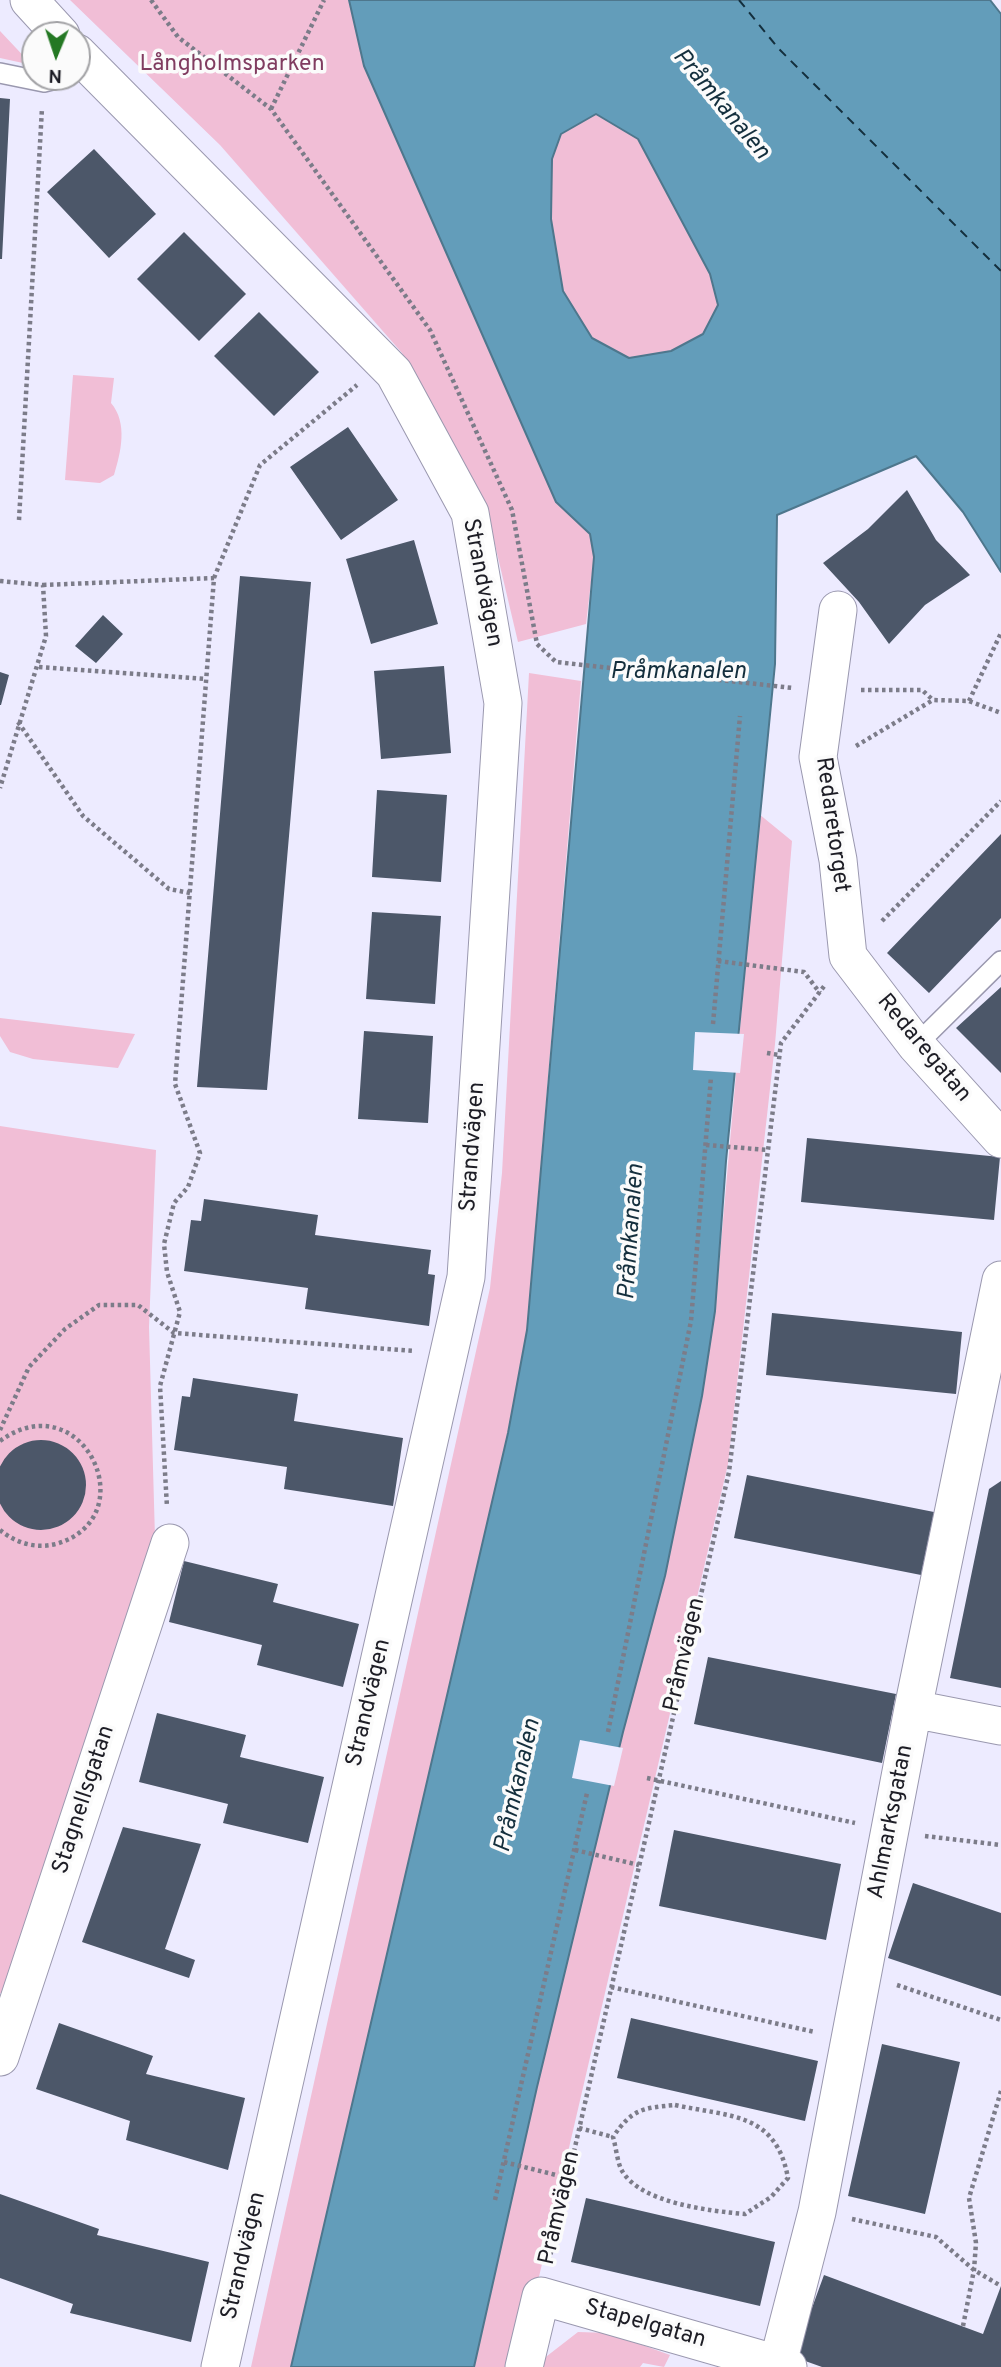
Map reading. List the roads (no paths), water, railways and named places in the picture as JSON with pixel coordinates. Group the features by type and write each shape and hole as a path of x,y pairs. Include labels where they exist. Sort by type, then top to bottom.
{"street":[{"path":"29,0 48,21"},
{"name":"Strandvägen","path":"91,81 394,373 470,513 503,702 466,1277 220,2367"},
{"name":"Redaretorget","path":"838,610 812,689 818,757 838,860 848,956"},
{"name":"Redaregatan","path":"848,956 916,1045 1001,1139"},
{"name":"Ahlmarksgatan","path":"783,2365 817,2211 913,1709 1001,1280"},
{"name":"Stagnellsgatan","path":"4,2033 170,1543"},
{"path":"913,1709 1001,1726"},
{"name":"Stapelgatan","path":"541,2296 783,2365"},
{"name":"Pråmvägen","path":"524,2367 541,2296"}],"lane":[{"path":"0,73 21,77"},
{"path":"916,1045 1001,961"}],"water":[{"name":"Pråmkanalen","path":"349,0 990,0 1001,14 1001,572 963,512 916,456 777,515 775,664 726,1161 715,1311 702,1396 665,1576 623,1732 537,2087 474,2367 291,2367 508,1433 527,1330 594,557 590,534 556,502 364,66","holes":["596,114 638,139 710,274 718,305 703,334 671,351 629,358 592,338 563,291 551,219 552,159 561,134"]}],"park label":[{"name":"Långholmsparken","path":"232,65"}]}
